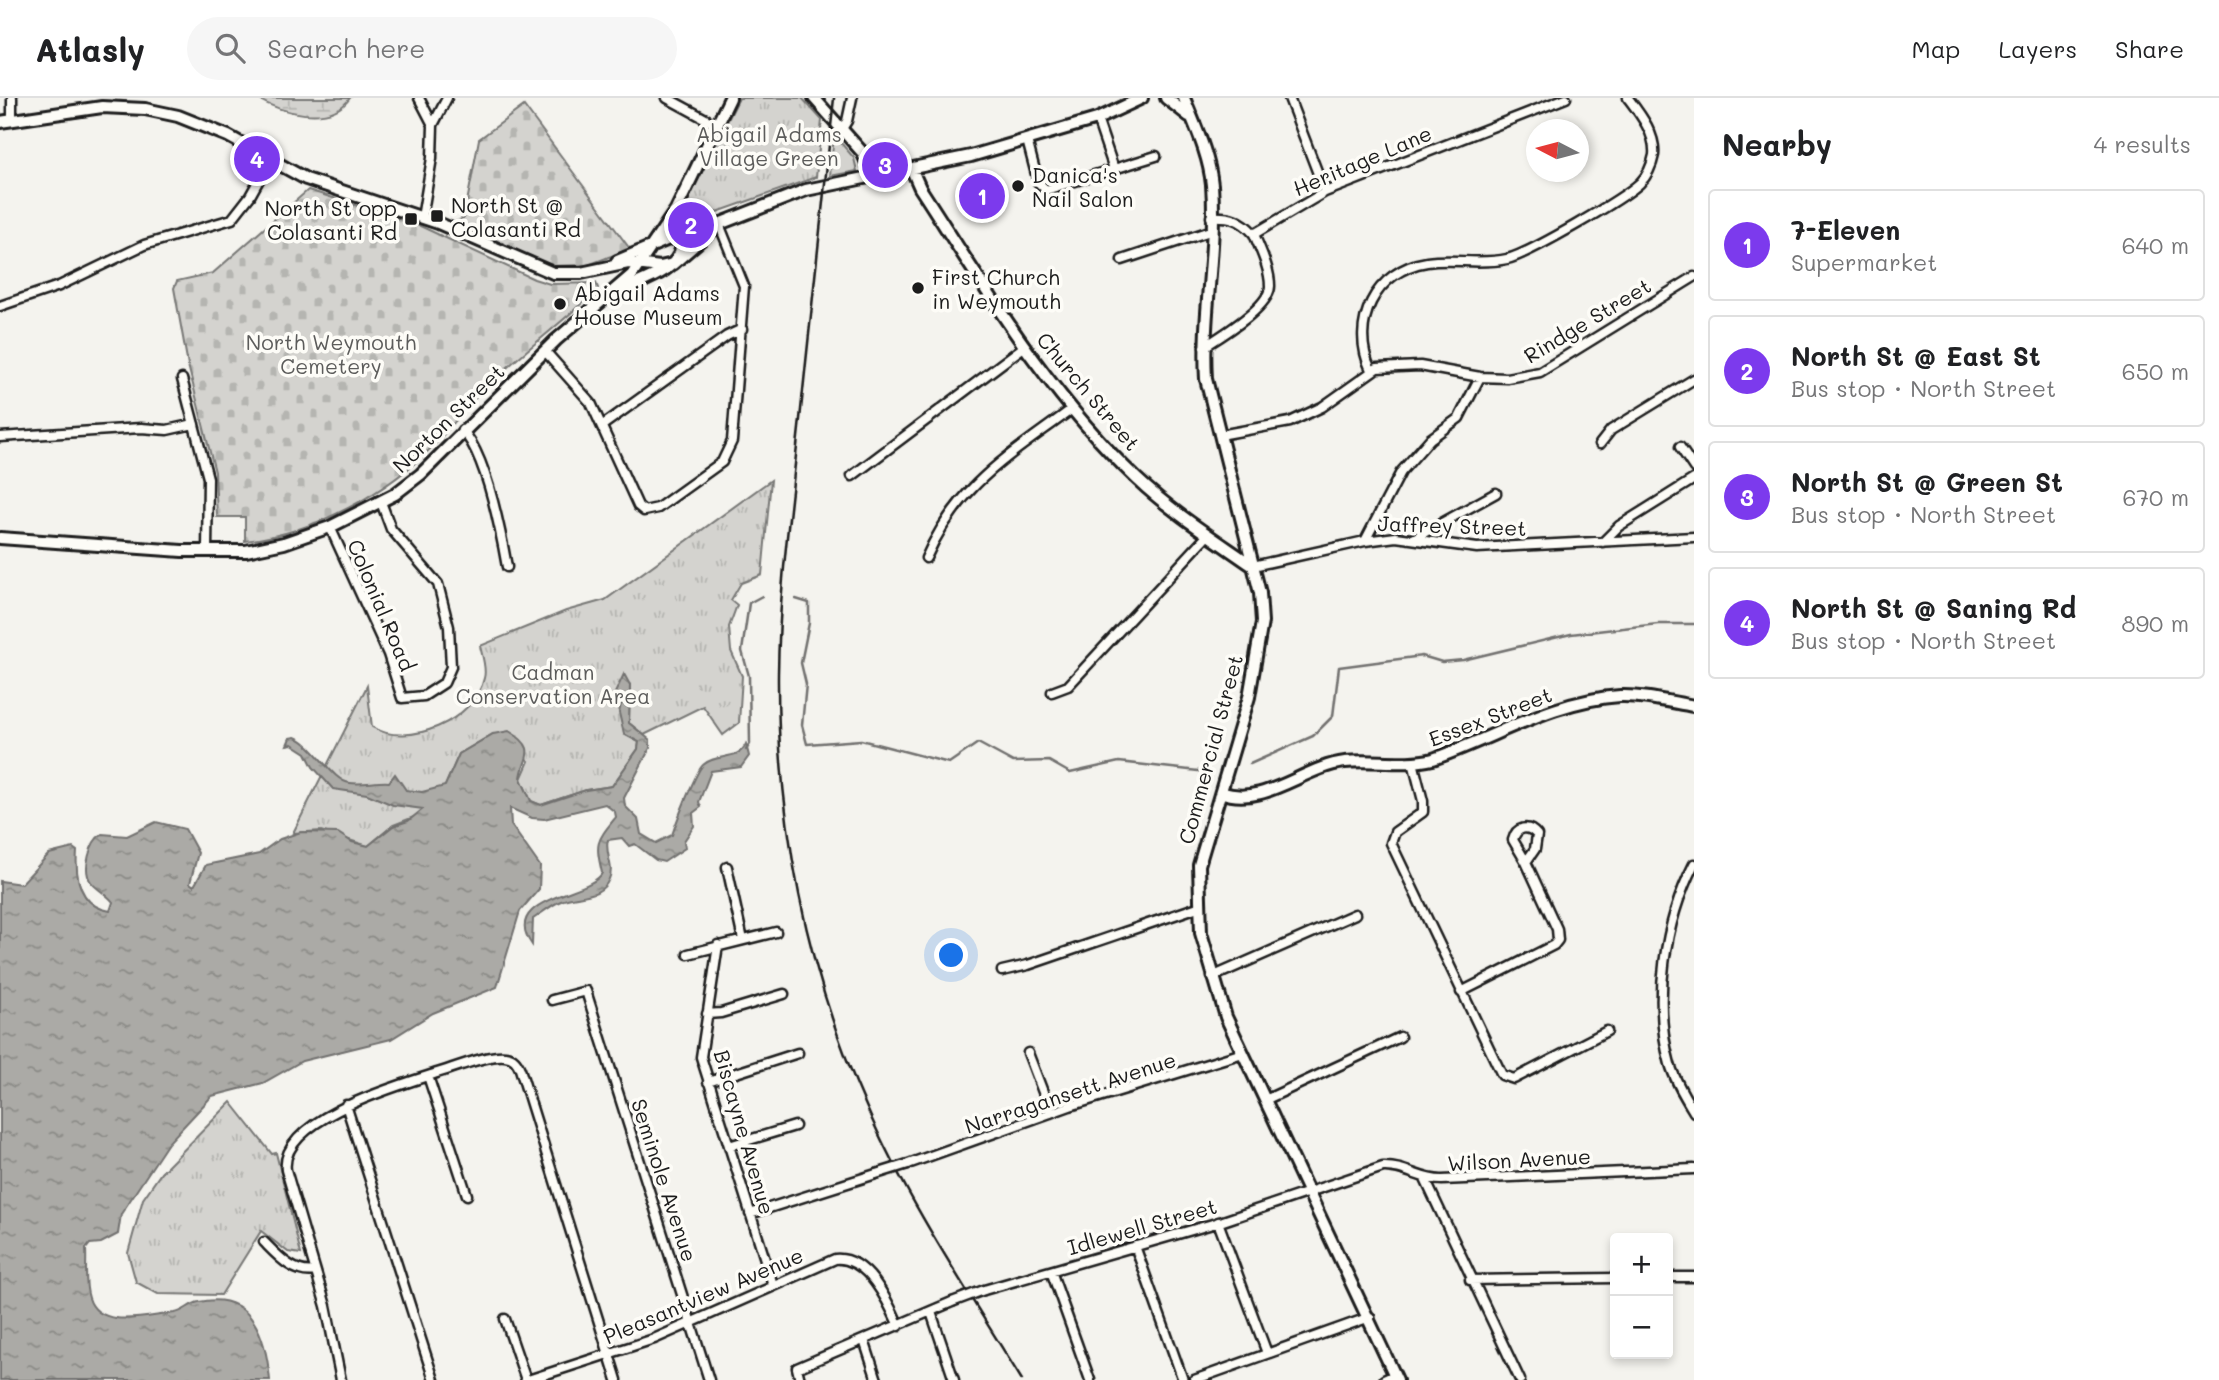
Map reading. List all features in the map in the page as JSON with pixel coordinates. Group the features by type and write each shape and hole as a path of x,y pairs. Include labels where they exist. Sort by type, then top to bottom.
{"street":[{"path":"12,98 12,120"},
{"path":"419,98 433,125"},
{"path":"422,218 432,158 433,125 447,98"},
{"path":"667,98 715,124"},
{"name":"Norton Street","path":"0,538 246,551 284,543 330,527 381,502 408,485 545,351 613,295 640,264 676,210 715,124 730,98"},
{"path":"814,98 868,162 873,177"},
{"path":"842,129 849,117 852,98"},
{"path":"598,268 680,234 719,224 806,190 912,170 1027,139 1097,119 1142,98"},
{"path":"1166,98 1192,117"},
{"name":"Commercial Street","path":"1184,98 1205,149 1212,184 1204,347 1206,379 1260,593 1262,622 1240,731 1199,865 1198,907 1212,977 1243,1053 1370,1317 1396,1378"},
{"path":"1191,98 1192,117"},
{"path":"1289,98 1325,192"},
{"name":"Heritage Lane","path":"1254,234 1325,192 1566,98"},
{"path":"1220,435 1290,422 1322,407 1371,370 1362,347 1363,321 1375,295 1397,274 1424,263 1491,261 1520,255 1642,181 1654,154 1653,141 1643,118 1628,98"},
{"path":"0,122 88,108 145,109 178,116 213,129 331,190 422,218 542,270 570,274 598,268 640,264 660,267 673,264 681,253 676,210"},
{"path":"1097,119 1114,169"},
{"path":"1027,139 1038,183 1045,190 1156,156"},
{"path":"0,306 59,286 144,245 232,219 250,196 270,160"},
{"name":"Church Street","path":"912,170 918,185 1025,346 1072,409 1137,478 1209,535 1253,565"},
{"path":"1204,347 1246,317 1269,293 1270,284 1254,234 1238,219 1211,217"},
{"path":"545,351 591,403 639,506 644,510 658,508 722,462 729,450 744,286 719,224"},
{"name":"Norton Street","path":"613,295 673,264 719,224"},
{"path":"1122,260 1210,231"},
{"name":"Rindge Street","path":"1371,370 1412,365 1507,379 1540,372 1694,277"},
{"path":"603,425 727,336 742,330"},
{"path":"852,476 1025,346"},
{"path":"1365,541 1401,472 1430,439 1459,418 1480,377"},
{"path":"182,379 210,494 207,551"},
{"path":"1600,444 1611,430 1694,379"},
{"path":"926,558 952,512 981,475 1072,409"},
{"path":"0,436 167,430 194,424"},
{"path":"463,430 470,440 489,489 507,567"},
{"path":"1680,447 1694,468"},
{"path":"1603,542 1619,526 1694,479"},
{"path":"1412,538 1496,493"},
{"name":"Colonial Road","path":"330,527 388,654 402,698 424,696 443,684 451,667 449,627 438,584 391,530 381,502"},
{"path":"1052,692 1068,686 1209,535"},
{"name":"Jaffrey Street","path":"1253,565 1365,541 1412,538 1477,548 1694,537"},
{"name":"Essex Street","path":"1221,792 1247,797 1346,762 1413,762 1442,756 1556,710 1593,699 1641,697 1694,706"},
{"path":"1413,762 1423,801 1423,812 1395,832 1391,843 1461,992 1506,1079 1514,1079 1607,1031"},
{"path":"1461,992 1554,946 1558,940 1558,929 1526,862"},
{"path":"1694,864 1673,914 1663,1007 1670,1066 1694,1112"},
{"path":"727,867 743,940"},
{"path":"1002,971 1028,965 1198,907"},
{"path":"1212,977 1354,914"},
{"path":"688,954 776,932"},
{"name":"Biscayne Avenue","path":"718,945 701,1053 773,1285"},
{"name":"Seminole Avenue","path":"552,1000 586,991 709,1380"},
{"path":"707,1014 729,1011 784,993"},
{"path":"1265,1100 1400,1037"},
{"path":"708,1082 798,1053"},
{"path":"1028,1053 1051,1113"},
{"name":"Narragansett Avenue","path":"750,1214 908,1164 1051,1113 1243,1053"},
{"path":"341,1380 326,1306 286,1170 286,1158 298,1141 346,1105 371,1093 500,1056 511,1057 520,1069 617,1380"},
{"path":"428,1076 467,1195"},
{"path":"346,1105 434,1380"},
{"path":"729,1146 795,1126"},
{"name":"Wilson Avenue","path":"1310,1192 1366,1170 1383,1167 1400,1167 1425,1179 1694,1169"},
{"path":"1425,1179 1470,1280 1520,1380"},
{"name":"Idlewell Street","path":"800,1380 797,1368 984,1290 1218,1222 1310,1192"},
{"path":"1218,1222 1267,1353"},
{"path":"264,1242 288,1264 305,1272 315,1271"},
{"path":"1135,1246 1183,1380"},
{"name":"Pleasantview Avenue","path":"527,1380 608,1355 691,1323 831,1261 852,1260 865,1271 899,1326"},
{"path":"1051,1271 1090,1380"},
{"path":"1673,1277 1694,1277"},
{"path":"1470,1280 1610,1278"},
{"path":"932,1312 954,1380"},
{"path":"1194,1380 1370,1317"},
{"path":"505,1319 527,1380"},
{"path":"864,1340 877,1380"},
{"path":"1384,1380 1396,1378"}],"green space":[{"path":"256,98 350,98 341,107 330,112 304,114 278,108"},
{"name":"Abigail Adams Village Green","path":"739,98 802,98 822,120 816,177 689,222 685,210 687,201"},
{"path":"524,106 630,249 588,265 550,266 455,222 464,218 479,139"},
{"name":"Abigail Adams Village Green","path":"834,135 854,158 857,171 830,176"},
{"name":"North Weymouth Cemetery","path":"308,190 418,225 534,279 550,284 596,283 598,288 496,377 436,443 396,478 349,508 324,520 271,537 245,541 245,517 217,517 215,472 188,365 174,288 177,281 213,273"},
{"name":"Cadman Conservation Area","path":"771,480 762,575 741,583 731,600 737,605 729,627 731,651 742,676 739,723 723,735 703,706 644,735 629,723 630,685 614,695 621,704 624,734 639,742 638,749 612,786 586,790 541,805 531,801 521,779 529,761 493,734 459,754 445,786 419,815 393,825 368,846 321,831 293,833 367,686 372,727 387,733 403,735 421,732 454,718 478,693 485,674 480,646 566,611 605,600"},
{"path":"231,1102 272,1154 276,1153 301,1254 288,1252 261,1231 221,1295 158,1294 136,1282 128,1253 143,1199 161,1173"}],"water":[{"path":"624,674 630,685 629,723 650,740 650,748 624,798 625,806 638,819 641,834 656,843 672,835 703,765 708,761 738,753 746,744 749,756 741,767 711,771 699,802 701,807 693,813 694,826 684,841 685,848 664,862 656,860 635,844 629,846 622,838 608,840 611,874 605,885 595,893 557,903 533,919 532,945 525,929 527,917 550,899 582,887 602,873 598,855 599,843 616,817 615,812 605,804 544,819 532,818 510,808 511,825 540,866 539,889 520,911 497,987 433,1013 391,1039 302,1061 263,1083 212,1096 168,1143 121,1214 118,1234 101,1243 90,1244 86,1249 87,1292 95,1308 103,1315 139,1318 178,1312 199,1302 217,1300 232,1303 244,1311 260,1334 270,1380 0,1380 0,881 21,884 49,854 73,848 77,851 78,880 85,897 91,903 110,911 113,902 91,882 87,870 91,849 102,834 127,836 156,822 185,829 198,853 190,883 194,886 206,865 259,854 280,839 301,832 338,833 352,842 368,846 393,826 408,821 423,809 393,805 367,794 333,789 313,767 306,753 292,744 287,745 290,738 295,737 310,747 343,781 389,782 395,774 406,790 422,792 445,786 459,754 493,734 509,731 525,744 527,749 521,779 531,801 541,805 586,790 612,786 638,749 639,742 624,734 619,713 621,704 614,695"}],"waterway":[{"path":"746,750 750,744 749,676 742,651 749,603 762,596"},
{"path":"796,599 809,603 809,623 801,663 806,684 802,725 807,744 861,740 949,763 978,743 1013,762 1049,761 1070,773 1119,762 1207,772"},
{"path":"1250,764 1313,736 1333,716 1339,667 1422,656 1442,662 1463,660 1571,634 1658,624 1694,624"}],"railway":[{"path":"834,98 781,610 779,729 790,840 799,894 827,1002 866,1106 919,1212 1022,1380"}],"place":[{"name":"North St @ Saning Rd","path":"257,159"},
{"name":"North St @ Green St","path":"885,165"},
{"name":"Danica's Nail Salon","path":"1018,186"},
{"name":"7-Eleven","path":"982,196"},
{"name":"North St @ Colasanti Rd","path":"437,216"},
{"name":"North St opp Colasanti Rd","path":"411,219"},
{"name":"North St @ East St","path":"691,225"},
{"name":"First Church in Weymouth","path":"918,288"},
{"name":"Abigail Adams House Museum","path":"560,304"}]}
